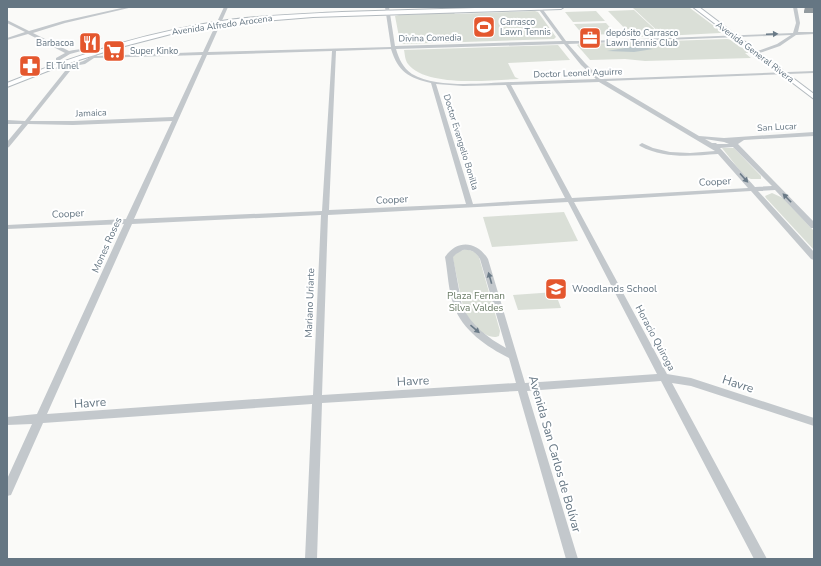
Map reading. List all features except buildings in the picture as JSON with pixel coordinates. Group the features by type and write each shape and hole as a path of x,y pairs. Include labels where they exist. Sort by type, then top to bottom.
{"street":[{"path":"7,39 29,32 131,7"},
{"name":"Mones Roses","path":"7,492 226,7"},
{"path":"539,7 566,42 593,74 600,80 714,146 814,257"},
{"name":"Avenida Alfredo Arocena","path":"7,85 78,57 94,55 152,36 219,23 293,16 388,10 562,7"},
{"name":"Avenida General Rivera","path":"696,7 814,97"},
{"path":"757,53 782,42 796,33 798,24 795,7"},
{"name":"Doctor Leonel Aguirre","path":"388,10 393,47 398,62 405,72 433,83 457,85 508,84 814,72"},
{"path":"7,21 68,53"},
{"name":"Divina Comedia","path":"94,55 566,42 814,32"},
{"name":"Mariano Uriarte","path":"311,559 325,213 334,49"},
{"path":"81,50 94,55 86,62 73,64 58,62 58,58 68,53 81,50"},
{"path":"7,146 73,64"},
{"name":"Doctor Evangelio Bonilla","path":"433,83 470,206"},
{"name":"Horacio Quiroga","path":"508,84 761,559"},
{"name":"Jamaica","path":"7,122 28,121 73,123 175,119"},
{"name":"San Lucar","path":"720,139 814,134"},
{"path":"694,135 720,139 735,145 814,226"},
{"path":"714,146 727,147 735,145 742,138"},
{"path":"714,146 715,142 720,139"},
{"path":"642,145 650,150 671,154 720,152"},
{"name":"Cooper","path":"7,227 470,206 777,188"},
{"name":"Avenida San Carlos de Bolívar","path":"512,356 498,349 463,317 458,306 449,257 457,249 468,247 475,248 481,252 522,388 572,559"},
{"name":"Havre","path":"7,421 317,399 522,388 663,377 692,382 814,422"}],"green space":[{"path":"633,8 690,8 722,32 663,36"},
{"path":"634,10 662,36 633,37 608,11"},
{"path":"596,11 605,21 573,22 565,12"},
{"name":"Carrasco Lawn Tennis","path":"538,12 556,37 554,39 404,44 400,42 395,16 454,13"},
{"path":"606,23 616,34 583,35 574,24"},
{"path":"732,40 749,53 745,53 751,58 645,61 625,59 590,60 577,45 579,44"},
{"path":"558,45 570,60 508,63 515,77 519,79 477,81 444,80 417,72 408,64 404,50"},
{"path":"722,148 734,148 761,176 761,179 751,179 745,177"},
{"path":"772,193 783,198 814,231 814,250 766,198 765,196"},
{"path":"564,212 578,241 492,247 483,217"},
{"name":"Plaza Fernan Silva Valdes","path":"466,249 475,252 479,257 500,331 499,336 491,337 486,335 473,324 464,311 452,254"},
{"path":"555,292 561,308 518,310 513,295"}],"shaded area":[{"path":"637,46 653,49 634,52 607,51"}],"place":[{"name":"Carrasco Lawn Tennis","path":"484,27"},
{"name":"depósito Carrasco Lawn Tennis Club","path":"590,38"},
{"name":"Barbacoa","path":"90,43"},
{"name":"Super Kinko","path":"114,51"},
{"name":"El Túnel","path":"30,66"},
{"name":"Woodlands School","path":"556,289"}]}
